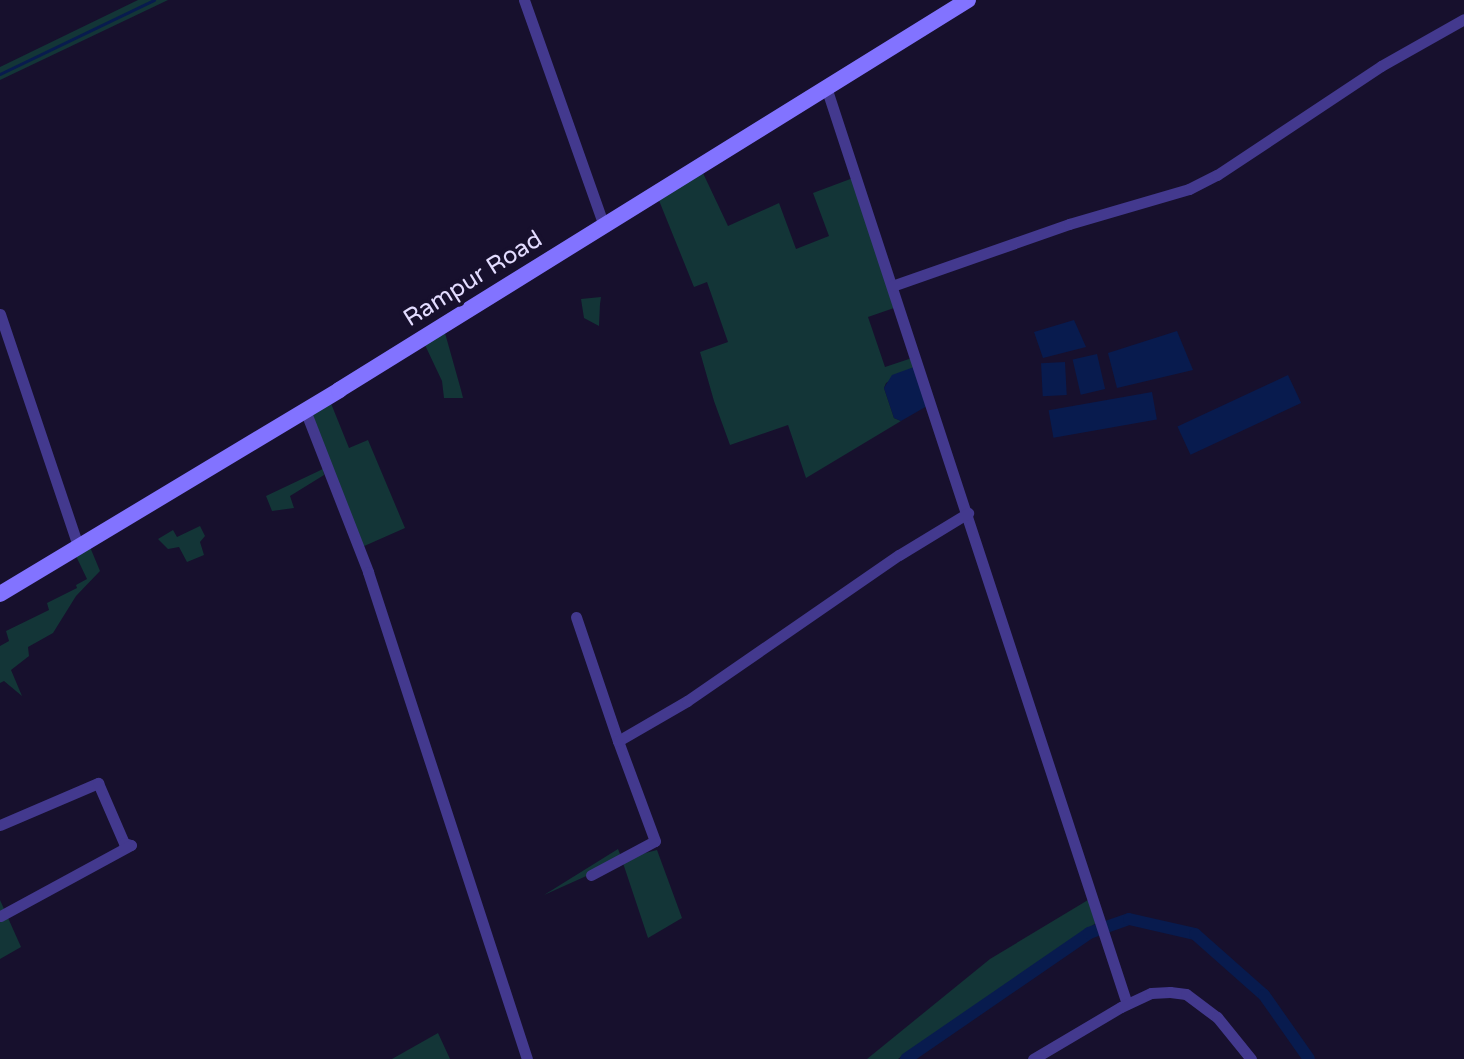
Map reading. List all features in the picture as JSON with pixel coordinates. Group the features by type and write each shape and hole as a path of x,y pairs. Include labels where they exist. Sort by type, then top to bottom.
{"main road":[{"name":"Rampur Road","path":"0,594 305,410 968,0"}],"street":[{"path":"524,0 604,226"},
{"path":"892,286 1069,224 1189,189 1217,175 1381,66 1464,19"},
{"path":"826,87 1101,914 1127,1004"},
{"path":"0,314 78,546"},
{"path":"305,410 368,572 527,1059"},
{"path":"618,741 687,701 899,555 968,513"},
{"path":"576,617 655,841 591,875"},
{"path":"0,825 98,783 124,843 131,845 0,916"},
{"path":"1033,1059 1151,993 1186,994 1217,1017 1251,1059"}],"green space":[{"path":"138,0 168,0 0,80 0,67"},
{"path":"702,171 728,226 779,203 796,249 829,236 813,193 853,178 894,308 868,317 885,367 912,358 914,367 886,383 884,388 894,418 901,421 806,478 788,425 730,445 714,401 700,352 728,342 707,282 694,287 658,198"},
{"path":"601,297 599,326 584,318 581,299"},
{"path":"445,333 463,398 444,398 442,381 425,345"},
{"path":"330,401 349,448 368,440 405,528 362,547 310,413"},
{"path":"323,469 324,475 290,496 294,508 272,511 266,496"},
{"path":"200,526 205,536 200,542 204,555 187,562 179,547 168,549 158,539 173,530 177,537"},
{"path":"90,547 100,571 76,596 53,633 28,647 29,656 11,670 22,696 4,681 0,683 0,646 9,641 6,631 49,610 47,603 77,588 76,585 87,579 76,556"},
{"path":"618,849 622,859 657,850 682,918 648,938 622,860 544,895"},
{"path":"0,900 21,947 0,959"},
{"path":"1088,900 1096,923 898,1059 867,1059 990,959"},
{"path":"438,1033 450,1059 392,1059"}],"water":[{"path":"1074,320 1086,347 1043,358 1034,332"},
{"path":"1177,331 1193,370 1117,388 1108,353"},
{"path":"1097,354 1105,389 1081,395 1073,360"},
{"path":"1065,362 1067,395 1043,396 1041,363"},
{"path":"914,367 927,406 901,421 894,418 884,388 892,375"},
{"path":"1288,375 1301,403 1191,455 1177,427"},
{"path":"1152,392 1157,420 1053,438 1049,410"}],"waterway":[{"path":"0,74 154,0"},
{"path":"906,1059 1089,933 1129,919 1195,934 1264,995 1309,1059"}]}
